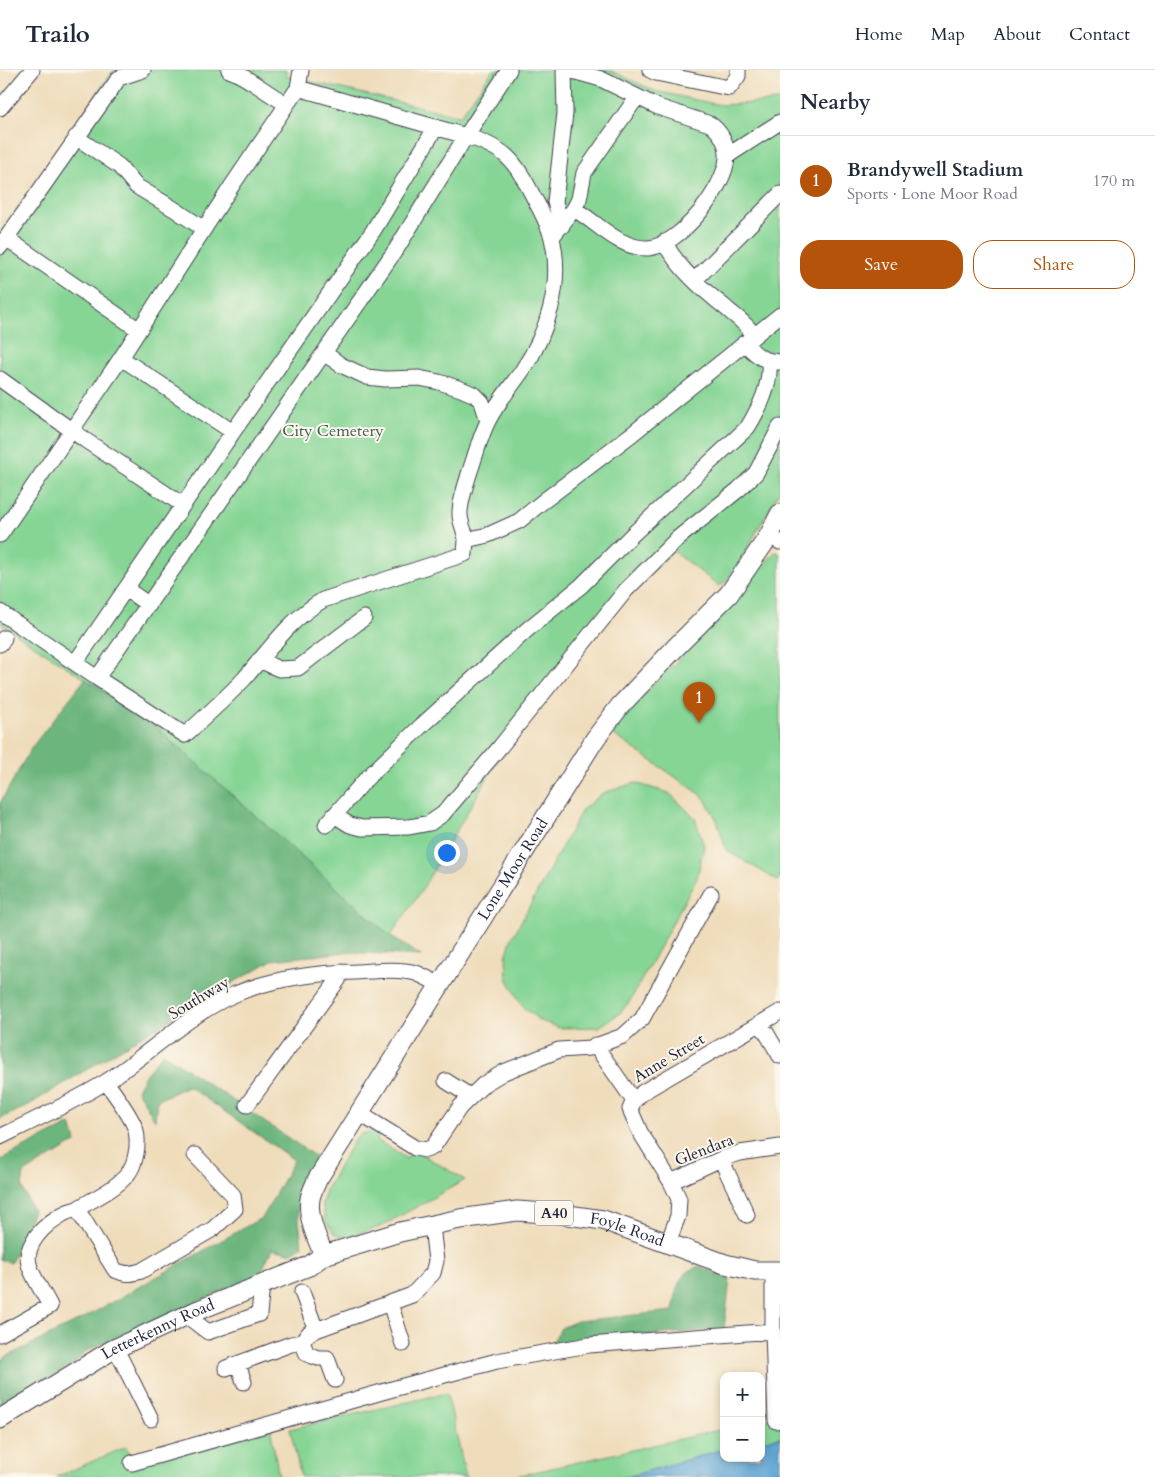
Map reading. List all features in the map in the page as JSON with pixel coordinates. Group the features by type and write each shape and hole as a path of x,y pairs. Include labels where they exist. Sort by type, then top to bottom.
{"main road":[{"name":"Lone Moor Road","path":"324,1255 311,1221 310,1198 317,1180 595,739 620,706 729,594 774,539 780,514"},
{"name":"Foyle Road","path":"324,1255 400,1232 460,1219 517,1211 561,1214 603,1220 724,1264 755,1271 776,1271"},
{"name":"Letterkenny Road","path":"0,1419 116,1348 187,1316 309,1266 324,1255"}],"street":[{"path":"0,108 32,70"},
{"path":"139,330 3,243 119,78 143,70"},
{"path":"229,70 241,74 268,94 288,104"},
{"path":"98,678 397,248 509,70"},
{"path":"0,612 184,735 225,698 284,631 306,610 323,600 465,554 466,540 460,522 460,511 466,484 488,421 504,394 522,371 537,347 550,313 554,280 554,249 557,232 555,202 565,113 564,70"},
{"path":"569,70 601,80 658,107 710,124 725,133 724,141 728,156 720,180 710,199 697,217 683,230 664,242 648,248 629,245 611,236 574,209"},
{"path":"650,70 656,73 729,88 738,76 738,70"},
{"path":"0,535 121,358 204,229 288,104 298,88 300,71"},
{"path":"298,88 486,142 504,153 518,170 557,232"},
{"path":"557,232 579,199 584,173 637,97"},
{"path":"728,156 780,122"},
{"path":"75,663 373,231 436,127"},
{"path":"76,137 119,166 136,186 204,229"},
{"path":"695,280 780,194"},
{"path":"664,242 678,265 744,322 749,339 758,357 774,362 761,405 748,426 632,535 581,586 529,628 421,726 367,778 330,820 362,828 409,827 430,823 442,814 500,747 626,590 678,538 738,490 756,473 780,427"},
{"path":"466,540 488,535 519,521 780,316"},
{"path":"324,353 341,365 367,377 386,379 419,378 462,389 475,395 482,402 488,421"},
{"path":"121,358 233,432"},
{"path":"0,379 71,430 183,505"},
{"path":"126,589 149,605"},
{"path":"259,660 279,669 298,668 364,618"},
{"path":"359,1113 415,1148 426,1150 433,1147 439,1140 460,1107 470,1096 497,1076 559,1050 590,1048 623,1036 642,1019 711,894"},
{"name":"Southway","path":"0,1137 106,1082 194,1019 233,995 291,978 341,972 384,971 415,973 440,985"},
{"path":"247,1105 338,980 341,972"},
{"name":"Anne Street","path":"668,1243 678,1216 678,1199 671,1182 640,1132 630,1109 634,1101 643,1092 780,1012"},
{"path":"761,1024 780,1056"},
{"path":"595,1046 634,1101"},
{"path":"446,1080 470,1096"},
{"path":"0,1334 50,1306 29,1264 28,1252 34,1240 47,1224 68,1211 77,1210 117,1184 128,1174 134,1164 136,1130 106,1082"},
{"name":"Glendara","path":"671,1182 721,1159 740,1153 780,1147"},
{"path":"77,1210 115,1270 124,1274 142,1271 213,1229 235,1209 233,1195 196,1155"},
{"path":"721,1159 746,1215"},
{"path":"244,1382 232,1366 291,1344 302,1342 309,1333 316,1330 412,1295 433,1273 436,1261 432,1226"},
{"path":"776,1271 773,1331 776,1421"},
{"path":"187,1316 208,1332 258,1314 262,1285"},
{"path":"302,1292 316,1330"},
{"path":"390,1303 404,1344"},
{"path":"132,1463 497,1360 589,1344 773,1331"},
{"path":"302,1342 306,1354 318,1358 327,1358 334,1380"},
{"path":"116,1348 151,1419"}],"green space":[{"name":"City Cemetery","path":"286,70 286,76 460,116 493,70 609,70 655,91 710,103 723,105 780,101 780,490 726,582 719,586 673,551 632,591 506,746 420,893 390,936 148,720 0,623 0,234 113,71"},
{"path":"774,553 780,554 780,879 778,881 726,850 717,820 703,796 611,733 638,701 698,639"},
{"path":"85,679 148,720 390,936 421,956 347,952 272,960 27,1106 0,1119 0,803 32,747"},
{"path":"635,783 669,793 695,818 704,846 697,878 630,1001 620,1013 599,1027 559,1028 539,1020 522,1006 507,978 506,957 511,940 582,810 603,793"},
{"path":"163,1053 319,1159 298,1210 302,1247 289,1253 272,1249 260,1274 86,1351 74,1364 0,1407 0,1360 84,1318 263,1217 294,1160 188,1086 157,1100 155,1120 137,1090 145,1075"},
{"path":"71,1124 76,1142 24,1173 22,1188 33,1211 11,1263 0,1259 0,1163 5,1157"},
{"path":"374,1129 380,1133 377,1140 407,1159 413,1149 465,1180 380,1227 345,1237 335,1234 326,1222 322,1203 327,1188 356,1137"},
{"path":"699,1266 730,1280 724,1329 552,1343 561,1328 577,1321 673,1311 679,1283 686,1274"},
{"path":"447,1393 466,1477 301,1477 290,1429"},
{"path":"780,1415 780,1437 765,1440 765,1419"},
{"path":"269,1420 279,1477 56,1477 126,1447 133,1458"},
{"path":"720,1430 720,1450 627,1477 512,1477"}],"water":[{"path":"780,1437 780,1477 627,1477 720,1450 720,1462 765,1462 765,1440"}],"place":[{"name":"Brandywell Stadium","path":"699,723"}]}
